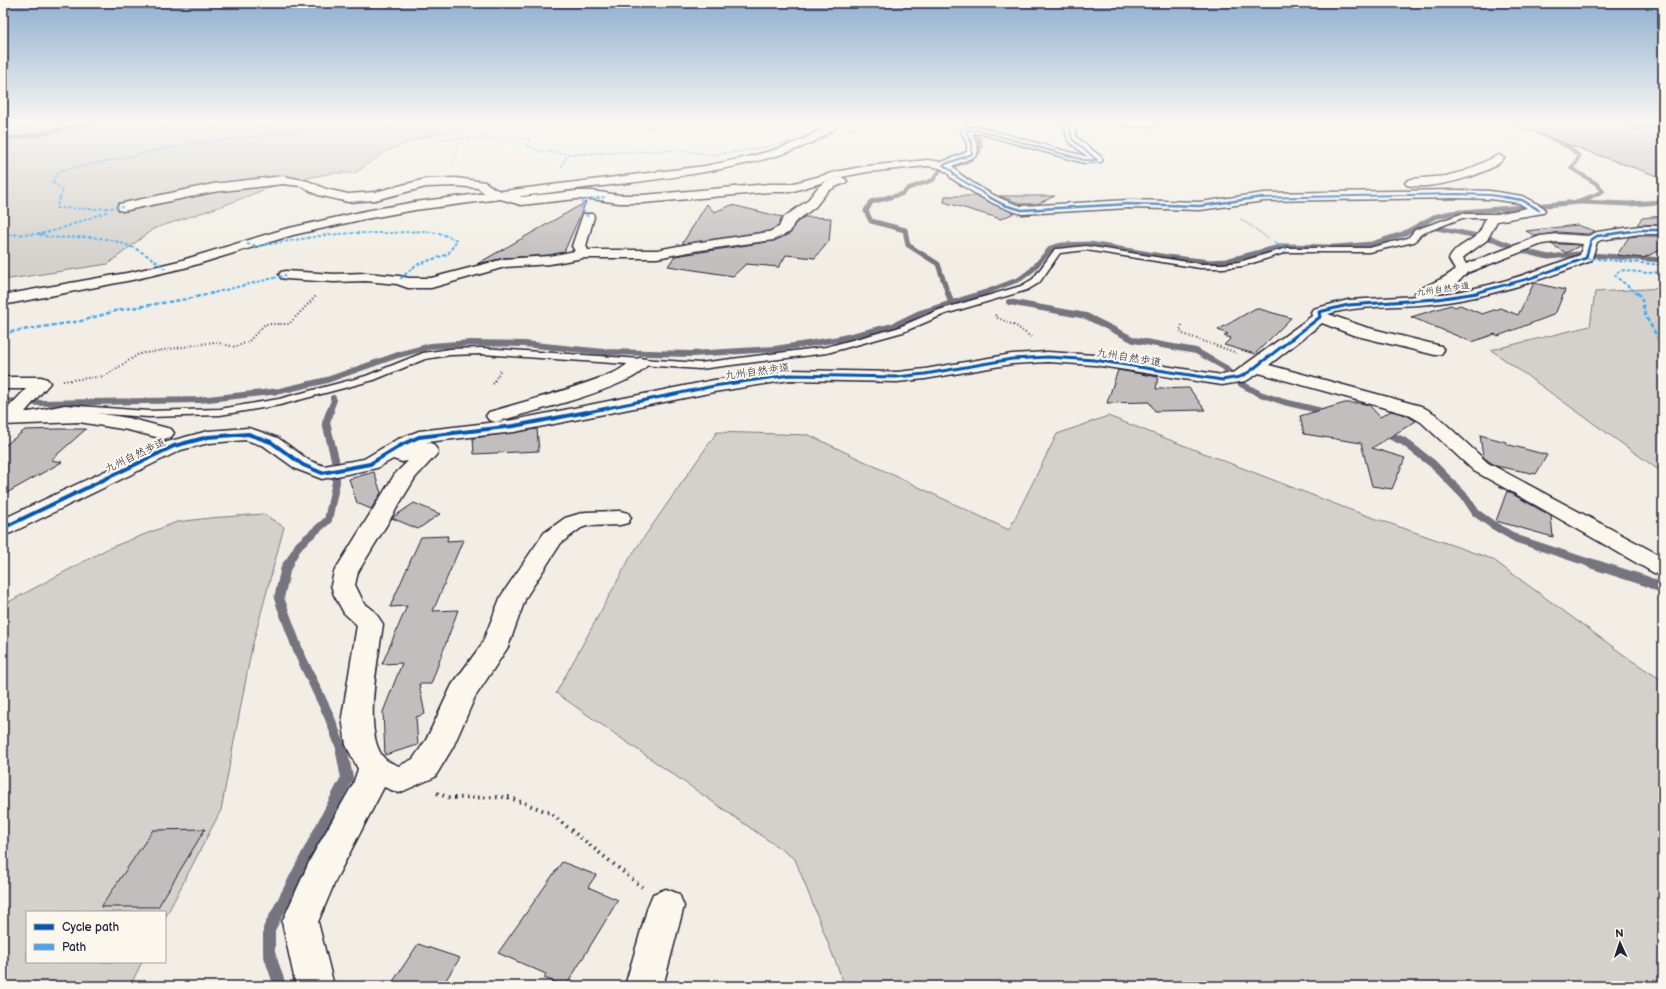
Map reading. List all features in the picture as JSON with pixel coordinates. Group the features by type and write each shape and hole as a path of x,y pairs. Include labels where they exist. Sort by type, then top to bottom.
{"street":[{"path":"3,300 132,276 171,267 283,234 364,214 709,168"},
{"path":"123,207 213,188 283,180 304,183 322,192 348,198 375,196 426,184 442,182 481,185 502,196 526,201 576,195 592,195 619,199 643,199 769,188 790,188 840,174 881,168"},
{"path":"286,275 334,278 366,277 399,280 408,283 431,283 504,264 550,260 583,254 656,254 773,236 785,229 788,221 811,204 822,189 830,184 889,168"},
{"path":"948,168 955,176 996,201 1022,210 1129,204 1200,206 1264,197 1456,194"},
{"path":"1462,270 1456,259 1458,253 1483,236 1492,219 1539,210 1522,200 1496,196 1381,192 1374,189 1454,177 1483,168"},
{"path":"583,254 579,246 588,217"},
{"name":"九州自然歩道","path":"3,528 174,446 208,437 248,434 271,442 303,465 322,473 361,466 419,437 514,426 570,416 706,387 783,375 897,377 925,374 1012,359 1048,357 1094,360 1222,380 1240,378 1256,367 1319,314 1346,304 1408,302 1456,297 1543,274 1589,249 1597,236 1660,229"},
{"path":"1434,350 1358,331 1319,314 1316,306 1344,296 1386,296 1423,293 1450,282 1459,276 1462,270 1550,238 1589,249"},
{"path":"452,432 459,426 468,423 511,413 622,376 640,363"},
{"path":"1256,367 1414,410 1428,418 1481,467 1548,502 1663,566"},
{"path":"3,383 40,383"},
{"path":"6,419 40,383"},
{"path":"6,419 79,416 128,424 164,433"},
{"path":"361,466 379,465 426,448 428,451 427,454 406,474 346,572 344,585 353,608 365,617 370,624 357,717 361,745 374,769 399,780 424,768 438,747 462,693 494,647 514,596 552,538 573,523 585,519 620,518"},
{"path":"315,986 300,922 323,869 368,787 374,769"},
{"path":"644,986 666,906"}],"lane":[{"path":"6,419 65,408 148,414 220,412 280,402 315,393 370,378 424,356 450,352 518,354 700,366 827,350 900,330 942,312 1024,288 1036,281 1058,251 1086,248 1200,266 1223,266 1240,264 1287,250 1369,250 1411,240 1418,232 1435,224 1461,216 1502,216"}],"path":[{"path":"40,383 105,376 139,354 214,342 235,347 248,342 265,324 289,324 334,278"},
{"path":"987,300 991,312 998,318 1016,326 1029,335 1044,347 1048,357"},
{"path":"1182,325 1180,330 1183,334 1256,367"},
{"path":"399,780 449,798 508,797 550,813 666,906"}],"shaded area":[{"path":"3,168 362,168 355,173 332,173 281,183 225,205 153,229 108,264 3,280"},
{"path":"1663,288 1663,473 1491,350 1590,326 1595,292"},
{"path":"1108,416 1348,509 1492,559 1631,660 1663,681 1663,986 845,986 795,859 556,693 631,556 717,432 809,435 1009,530 1057,434"},
{"path":"263,514 284,527 252,647 221,810 166,916 166,911 26,911 26,963 142,963 130,986 3,986 3,605 109,548 177,522"}],"building":[{"path":"1635,168 1663,168 1663,178"},
{"path":"945,196 977,196 1014,213 1001,219 944,202"},
{"path":"999,196 1055,196 1037,204 1022,204"},
{"path":"586,202 564,252 550,255 504,258 477,264"},
{"path":"707,204 714,212 732,205 782,217 778,226 769,231 682,244"},
{"path":"1663,216 1663,224 1637,225 1642,218"},
{"path":"804,217 831,218 829,241 815,258 786,255 779,267 746,264 733,276 668,266 675,256 774,241 791,233 795,224"},
{"path":"1577,225 1595,231 1588,234 1558,232 1536,236 1526,231"},
{"path":"1663,236 1663,249 1643,258 1617,255 1629,237"},
{"path":"1551,244 1558,244 1581,245 1566,253"},
{"path":"1534,283 1565,290 1556,312 1553,315 1498,336 1495,334 1472,342 1411,317 1451,305 1455,307 1460,305 1482,314 1500,308 1518,315"},
{"path":"1256,308 1291,318 1255,354 1224,345 1231,338 1224,336 1228,334 1218,330"},
{"path":"1118,370 1158,377 1156,389 1189,388 1205,410 1155,411 1149,402 1107,403"},
{"path":"1345,403 1360,403 1369,405 1380,417 1391,411 1406,415 1416,421 1372,448 1405,458 1392,489 1372,486 1361,443 1304,434 1300,416"},
{"path":"86,429 51,460 62,462 3,495 3,447 25,430"},
{"path":"537,429 539,451 474,454 473,438"},
{"path":"1480,435 1547,455 1536,474 1496,466 1483,457"},
{"path":"374,472 381,493 371,509 357,503 349,479"},
{"path":"1507,491 1551,516 1553,537 1496,521"},
{"path":"414,503 440,514 418,529 392,518"},
{"path":"448,536 447,541 463,540 433,611 458,610 431,684 419,684 425,714 416,717 418,745 385,755 383,712 402,663 382,664 407,606 390,607 421,537"},
{"path":"205,829 158,907 101,907 153,830"},
{"path":"562,862 596,875 588,887 618,900 566,986 544,978 546,974 498,953"},
{"path":"418,944 460,958 442,986 390,986"}],"waterway":[{"path":"1571,168 1597,184 1603,191 1588,198"},
{"path":"890,197 902,194 909,188 933,180 941,169"},
{"path":"886,198 890,197"},
{"path":"890,197 871,202 866,211 871,221 905,230 908,245 938,264 948,294"},
{"path":"982,294 1020,279 1032,270 1051,248 1062,245 1090,244 1167,257 1210,262 1226,261 1283,246 1336,247 1372,244 1403,234 1434,217 1451,213 1580,202 1588,198"},
{"path":"1582,202 1628,204 1663,202"},
{"path":"1427,226 1493,239 1531,253 1549,257 1577,254 1663,260"},
{"path":"948,293 951,302"},
{"path":"3,401 41,403 199,400 280,391 327,380 398,355 431,346 471,343 524,344 604,352 692,354 775,349 839,339 893,326 920,313 982,294"},
{"path":"1009,302 1086,316 1134,340 1196,351 1224,367 1241,384 1260,394 1284,402 1330,413 1327,412"},
{"path":"329,413 334,400 333,398"},
{"path":"288,564 299,545 328,520 336,482 335,459 326,423 330,412"},
{"path":"1382,432 1403,441 1433,464 1466,498 1476,513 1493,525 1517,539 1593,564"},
{"path":"289,563 286,567 279,598 299,653 329,716 343,753"},
{"path":"1590,563 1646,581 1663,589"},
{"path":"280,986 269,953 269,929 347,778 342,752"}],"marked path":[{"path":"70,168 59,171 52,182 63,190 56,208 93,209 123,207"},
{"path":"588,217 581,208 583,200 606,197"},
{"path":"3,235 39,234 57,230 109,211"},
{"path":"247,244 258,246 349,233 416,231 439,233 457,240 448,254 416,265 399,280"},
{"path":"39,234 52,238 91,237 111,240 141,251 158,262 165,269"},
{"path":"1274,242 1287,250"},
{"path":"1586,258 1663,265"},
{"path":"1663,272 1647,273 1620,270 1615,276 1641,296 1645,315 1663,347"},
{"path":"3,333 81,321 119,310 187,299 286,275"}],"cycle path":[{"path":"948,168 955,176 987,196 1004,205 1022,210 1129,204 1200,206 1264,197 1457,194 1490,195 1522,200 1539,210"},
{"path":"3,528 174,446 208,437 248,434 271,442 303,465 322,473 370,464 403,444 419,437 514,426 714,386 790,375 897,377 925,374 1012,359 1048,357 1094,360 1222,380 1240,377 1249,372 1320,317 1319,312 1362,303 1437,299 1491,290 1549,272 1586,258 1591,240 1597,236 1640,230 1663,230"}]}
